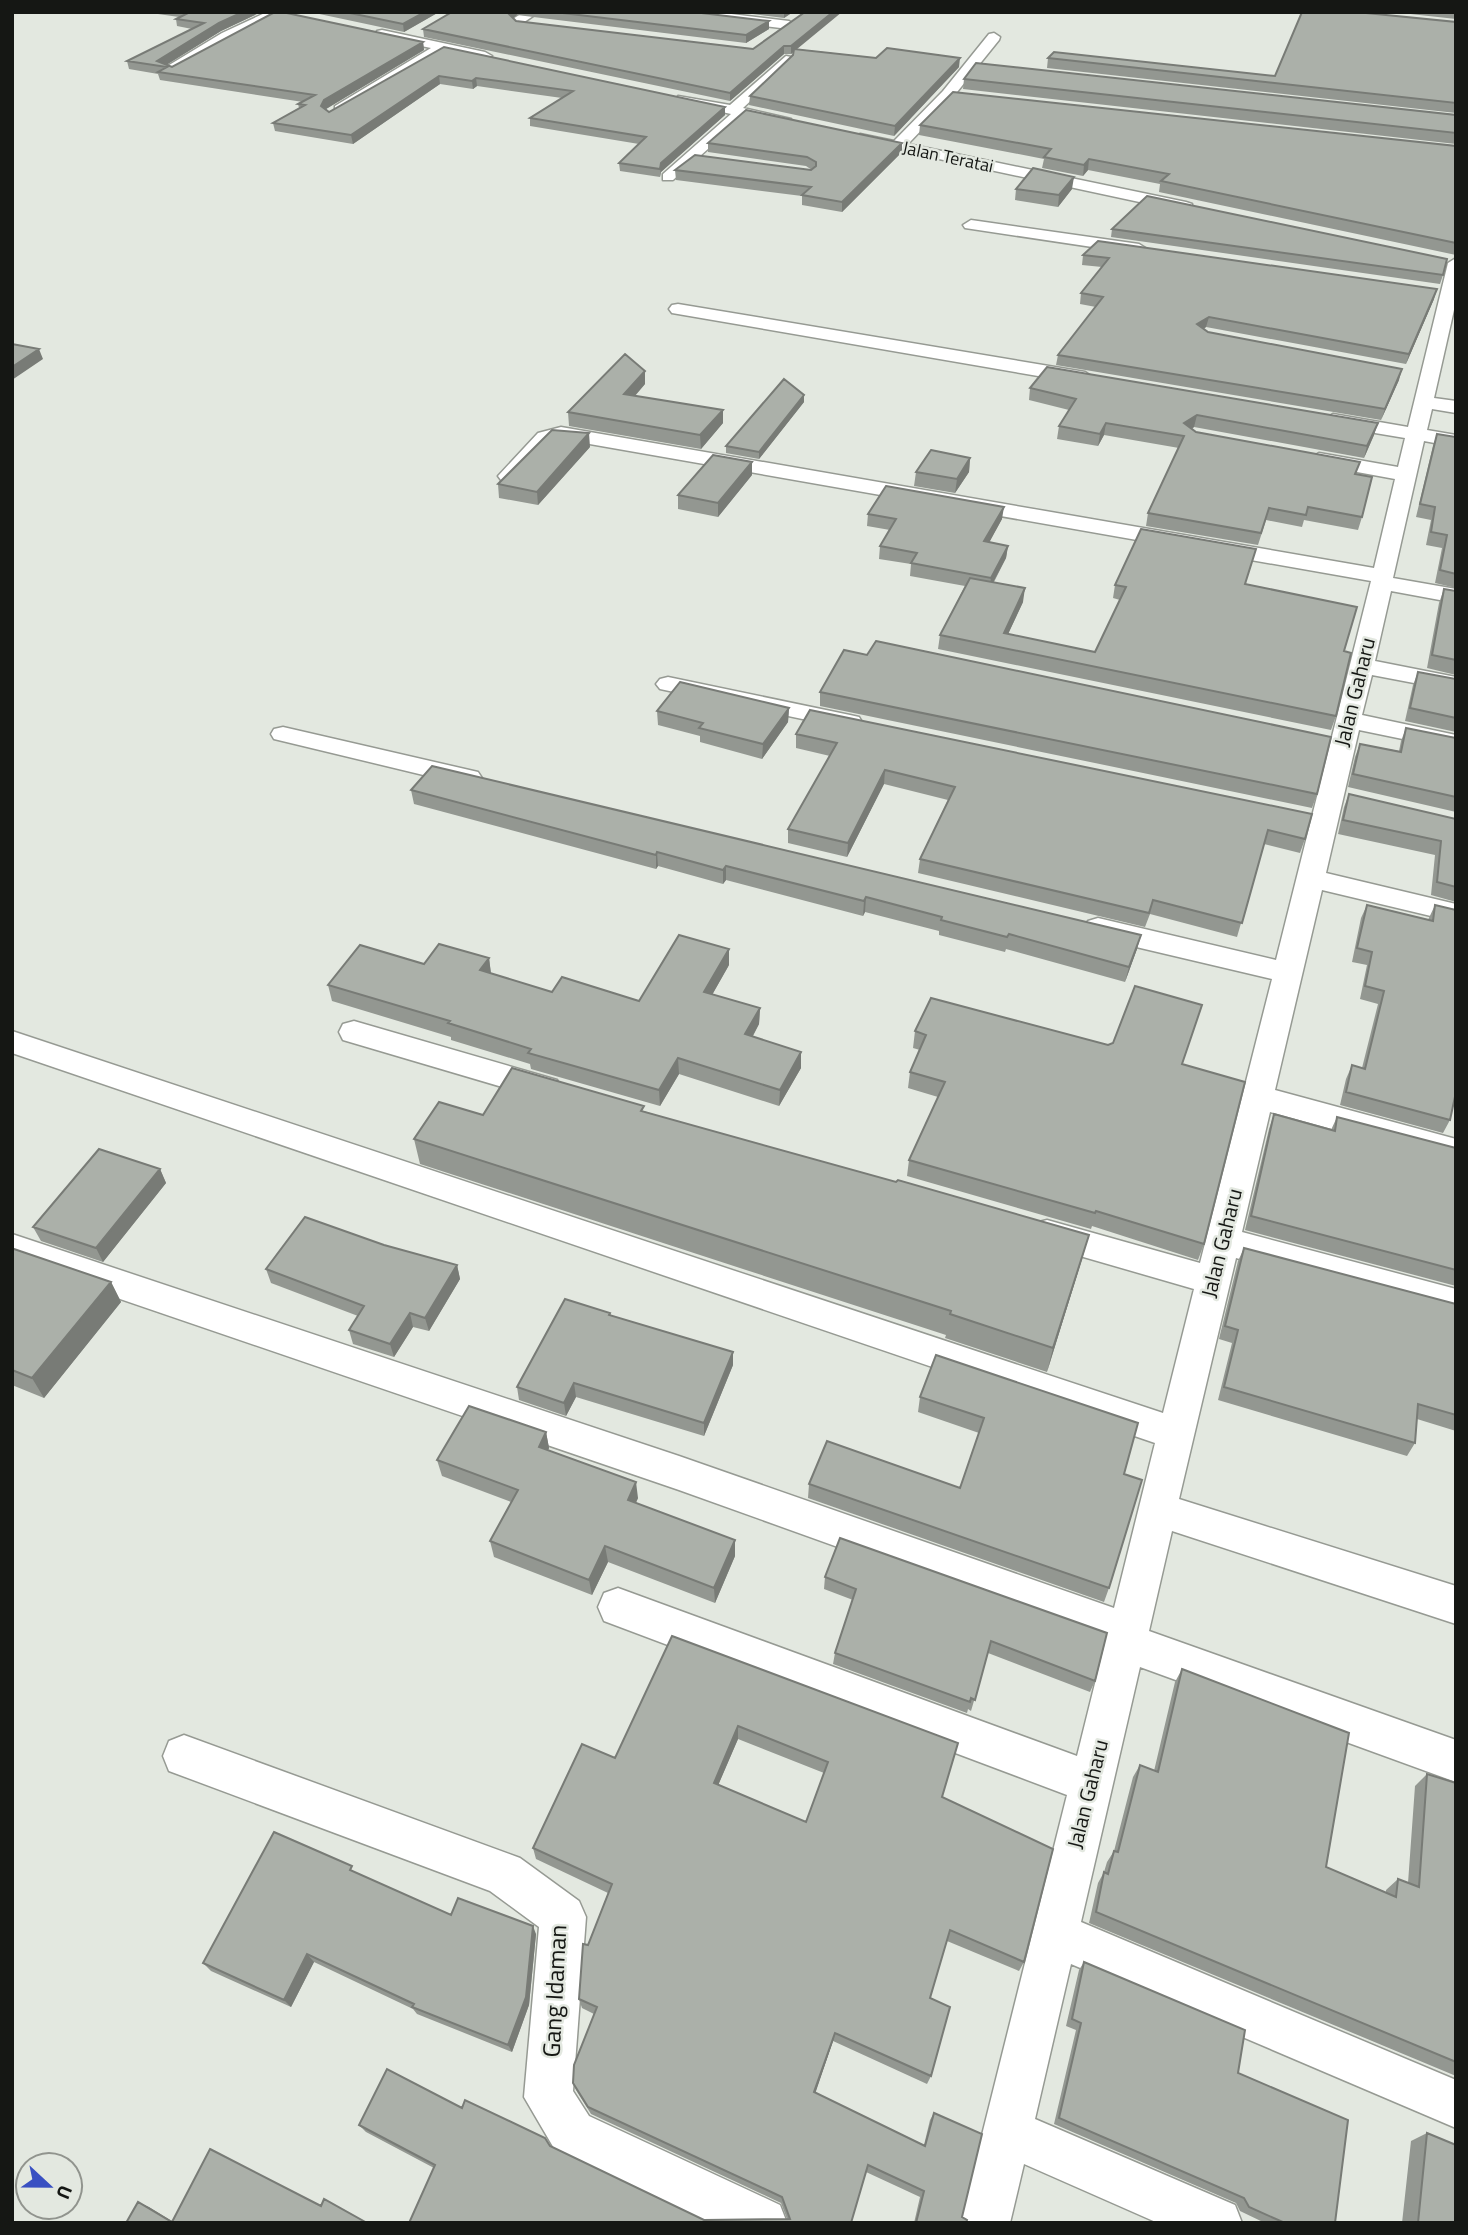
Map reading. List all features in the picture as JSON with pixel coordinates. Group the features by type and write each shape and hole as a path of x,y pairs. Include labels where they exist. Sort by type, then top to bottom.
{"street":[{"path":"468,52 533,12"},
{"path":"682,12 793,22 770,38"},
{"path":"168,70 227,36 281,13"},
{"path":"517,22 543,26"},
{"path":"406,39 431,26"},
{"path":"368,31 495,58"},
{"path":"897,146 955,95 971,66 994,37"},
{"path":"332,114 443,47"},
{"path":"668,177 786,60"},
{"path":"971,66 992,69"},
{"path":"667,96 806,126"},
{"name":"Jalan Teratai","path":"845,135 1197,209"},
{"path":"689,157 715,161"},
{"path":"971,225 1162,252"},
{"name":"Jalan Gaharu","path":"985,2223 1311,877 1327,808 1336,734 1362,666 1416,434 1433,385 1449,272"},
{"path":"678,309 1102,381"},
{"path":"1320,418 1456,441"},
{"path":"506,479 545,437 561,433 1382,580 1456,596"},
{"path":"1301,455 1407,475"},
{"path":"1362,666 1456,684"},
{"path":"668,684 873,727"},
{"path":"283,734 500,786"},
{"path":"1336,734 1456,743"},
{"path":"1311,877 1456,914"},
{"path":"1070,922 1287,973"},
{"path":"354,1032 569,1094"},
{"path":"12,1042 1176,1434"},
{"path":"1258,1097 1456,1151"},
{"path":"1012,1223 1213,1281"},
{"path":"1223,1241 1456,1303"},
{"path":"12,1248 666,1469 1456,1761"},
{"path":"1157,1509 1456,1605"},
{"path":"618,1607 1091,1783"},
{"name":"Gang Idaman","path":"184,1756 503,1874 563,1917 548,2097 572,2133 762,2223"},
{"path":"1055,1934 1456,2104"},
{"path":"1007,2132 1217,2223"}],"building":[{"path":"190,12 243,12 219,23 157,61 172,67 275,12 423,42 324,100 321,106 329,112 444,47 725,107 661,163 660,169 619,163 646,137 530,118 573,91 476,78 472,81 439,76 351,135 273,123 305,105 298,104 315,95 158,72 167,67 127,61 204,23 176,19"},
{"path":"345,12 425,12 403,24"},
{"path":"452,12 510,12 508,13 516,21 753,49 805,12 833,12 791,46 784,46 730,93 423,29"},
{"path":"554,12 693,12 769,21 746,35"},
{"path":"1302,12 1356,12 1456,22 1456,103 1048,58 1054,52 1275,76"},
{"path":"887,48 960,58 895,126 750,96 793,55 794,49 876,58"},
{"path":"976,63 1456,115 1456,133 964,79"},
{"path":"953,92 1456,146 1456,243 1161,181 1169,174 1089,159 1084,165 1044,157 1051,149 920,125"},
{"path":"746,110 902,143 842,202 802,195 811,187 675,170 695,155 811,170 816,166 816,162 807,157 708,143"},
{"path":"1033,168 1074,177 1059,195 1016,189"},
{"path":"1147,196 1447,259 1443,275 1112,229"},
{"path":"1098,241 1437,289 1409,354 1209,317 1197,324 1208,332 1402,369 1385,409 1058,355 1103,297 1081,293 1109,258 1083,255"},
{"path":"12,344 39,349 12,367"},
{"path":"625,354 645,371 624,394 723,410 700,435 568,412"},
{"path":"1047,367 1378,423 1367,446 1197,415 1184,423 1196,432 1360,462 1355,474 1372,477 1362,517 1308,507 1306,515 1269,508 1261,533 1148,513 1184,436 1106,423 1100,434 1059,426 1076,399 1030,388"},
{"path":"784,379 804,395 759,452 726,446"},
{"path":"552,430 589,433 537,492 498,484"},
{"path":"1437,434 1456,437 1456,574 1440,570 1447,535 1431,532 1435,507 1420,504"},
{"path":"931,450 970,458 957,479 916,472"},
{"path":"713,455 752,462 718,503 678,495"},
{"path":"886,486 1004,507 984,541 1008,546 991,578 911,563 917,553 880,546 896,519 868,514"},
{"path":"1141,529 1256,549 1245,584 1357,607 1344,651 1351,653 1336,716 940,635 970,578 1025,588 1004,633 1095,652 1126,587 1115,585"},
{"path":"1444,589 1456,591 1456,660 1432,655"},
{"path":"876,641 1331,737 1317,794 820,692 844,650 867,655"},
{"path":"1418,672 1456,679 1456,718 1410,708"},
{"path":"680,682 789,708 763,744 699,728 703,723 657,711"},
{"path":"810,710 1312,814 1305,839 1268,830 1242,923 1153,900 1149,913 920,859 955,787 885,770 848,843 788,829 837,743 796,734"},
{"path":"1406,728 1456,738 1456,797 1353,774 1360,744 1401,752"},
{"path":"432,766 1141,935 1129,967 1009,934 1007,937 941,920 942,917 866,897 864,901 726,866 723,870 657,852 656,855 411,790"},
{"path":"1349,794 1456,819 1456,887 1437,882 1441,841 1343,820"},
{"path":"1367,905 1433,921 1435,905 1456,910 1456,1092 1450,1120 1346,1092 1352,1065 1365,1069 1384,991 1365,986 1372,952 1357,948"},
{"path":"679,935 729,949 704,992 760,1008 745,1034 801,1052 780,1090 678,1058 659,1090 528,1053 531,1049 448,1023 450,1021 328,985 360,945 424,964 439,944 489,958 480,970 552,992 562,977 639,1001"},
{"path":"1135,986 1202,1005 1182,1064 1245,1082 1204,1244 1096,1211 1095,1213 909,1160 945,1082 910,1072 926,1035 915,1031 931,998 1108,1045 1113,1043"},
{"path":"512,1068 644,1106 641,1111 1089,1235 1053,1348 950,1314 951,1311 414,1139 439,1102 483,1115"},
{"path":"1274,1114 1335,1131 1337,1117 1456,1148 1456,1270 1251,1216"},
{"path":"99,1149 160,1169 96,1248 33,1227"},
{"path":"305,1217 384,1245 457,1265 425,1318 410,1313 390,1344 349,1330 364,1306 266,1269"},
{"path":"1244,1248 1456,1304 1456,1415 1418,1404 1415,1443 1224,1387 1238,1330 1225,1326"},
{"path":"14,1249 111,1282 32,1378 12,1370"},
{"path":"565,1299 733,1352 704,1423 574,1383 564,1403 517,1387"},
{"path":"936,1355 1138,1423 1124,1474 1142,1480 1109,1588 809,1484 827,1441 960,1488 984,1418 920,1397"},
{"path":"469,1406 546,1432 539,1447 636,1482 628,1500 735,1540 714,1588 605,1546 589,1580 490,1541 518,1490 437,1460"},
{"path":"840,1538 1107,1633 1095,1681 991,1641 975,1700 971,1698 970,1702 835,1653 856,1589 825,1577"},
{"path":"672,1636 958,1743 942,1797 1053,1849 1024,1962 950,1930 930,1998 950,2007 931,2076 835,2033 814,2092 925,2146 934,2113 982,2134 962,2217 967,2220 966,2223 916,2223 924,2191 868,2165 851,2223 409,2223 435,2165 359,2125 387,2069 462,2108 465,2100 545,2138 550,2146 704,2220 790,2219 782,2197 588,2107 573,2083 574,2065 597,2007 579,1999 583,1944 588,1945 612,1884 533,1848 582,1744 615,1758","holes":["738,1726 828,1762 806,1822 714,1783"]},
{"path":"1182,1669 1349,1733 1326,1867 1396,1897 1398,1879 1419,1887 1427,1774 1456,1783 1456,2062 1096,1912 1104,1872 1108,1874 1114,1851 1118,1852 1140,1765 1158,1772"},
{"path":"274,1832 352,1866 350,1870 451,1915 458,1898 533,1926 526,1997 508,2045 412,2007 414,2004 307,1954 284,2000 203,1963"},
{"path":"1084,1962 1245,2030 1238,2073 1348,2120 1335,2223 1285,2223 1249,2207 1244,2198 1059,2118 1081,2023 1072,2019"},
{"path":"1427,2133 1456,2145 1456,2223 1418,2223"},
{"path":"210,2149 321,2206 324,2199 367,2223 126,2223 138,2202 172,2222"}]}
